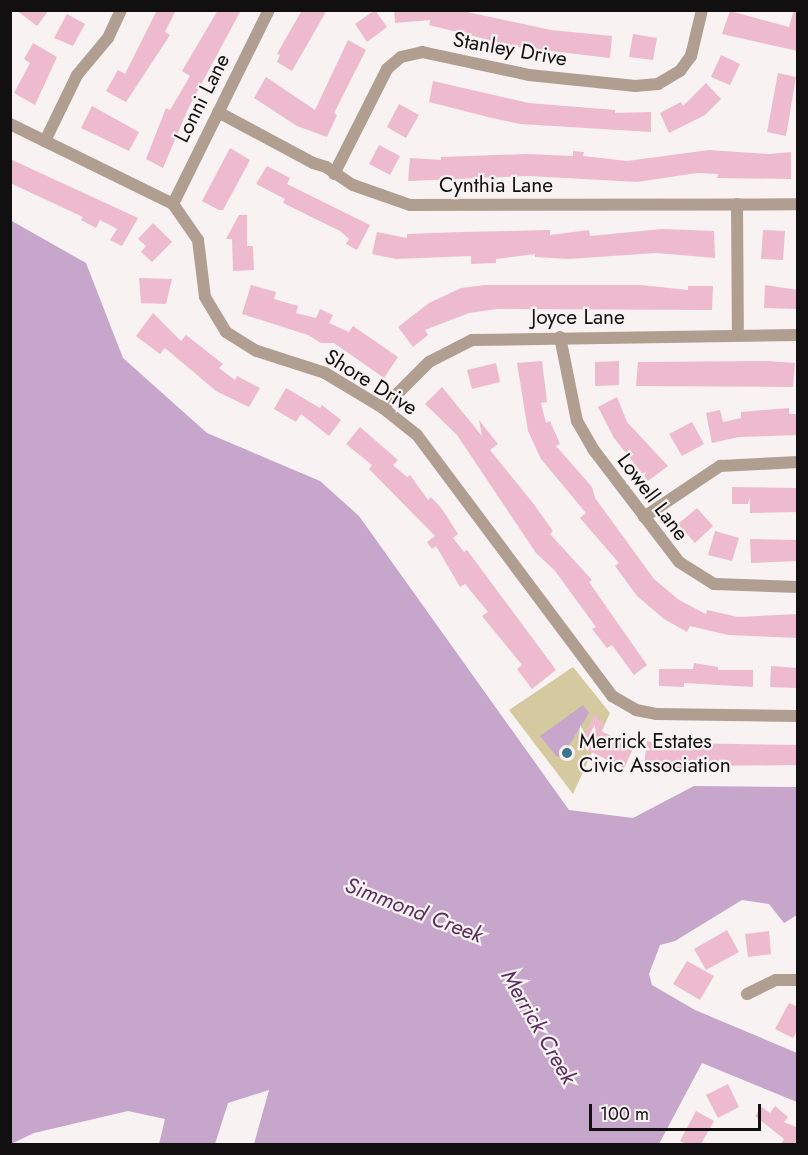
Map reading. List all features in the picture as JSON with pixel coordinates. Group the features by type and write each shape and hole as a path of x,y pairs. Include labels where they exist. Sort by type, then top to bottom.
{"street":[{"name":"Lonni Lane","path":"173,204 269,10"},
{"name":"Stanley Drive","path":"334,174 387,69 401,57 422,52 529,75 635,86 658,84 680,72 691,56 702,10"},
{"path":"45,141 77,75 108,38 119,11"},
{"name":"Cynthia Lane","path":"218,112 378,197 410,205 798,204"},
{"name":"Shore Drive","path":"10,124 173,204 198,240 205,297 226,332 257,351 325,373 383,408 434,455 612,696 636,710 656,714 798,716"},
{"path":"737,204 738,336"},
{"name":"Joyce Lane","path":"383,408 429,362 459,344 492,337 798,335"},
{"name":"Lowell Lane","path":"560,337 578,421 593,449 679,562 705,580 736,588 798,587"},
{"path":"644,518 720,466 798,462"},
{"path":"747,994 776,980 798,980"}],"shaded area":[{"name":"Merrick Estates Civic Association","path":"573,667 610,713 573,794 509,710"}],"water":[{"path":"10,220 86,263 123,358 207,433 320,481 359,516 569,810 633,818 694,786 797,787 797,915 784,923 769,904 742,900 675,941 660,945 649,974 652,985 695,1010 797,1053 797,1102 702,1063 659,1144 254,1144 269,1090 228,1103 215,1144 159,1144 165,1119 128,1111 34,1133 11,1144"},
{"path":"583,705 589,713 563,755 557,757 540,736"}],"building":[{"path":"16,10 49,10 37,26"},
{"path":"157,10 176,10 165,32 170,35 126,102 106,91 118,70 125,74"},
{"path":"218,10 241,10 188,109 163,168 146,159 166,108 170,110 190,76 182,71"},
{"path":"302,10 327,10 292,71 277,62 280,55 277,54"},
{"path":"375,10 387,27 367,42 355,24"},
{"path":"394,10 458,10 551,30 612,36 610,58 517,47 429,25 430,20 395,23"},
{"path":"794,10 798,10 798,51 722,34 730,11 789,27"},
{"path":"67,14 85,24 73,46 54,38"},
{"path":"633,34 657,38 653,60 629,57"},
{"path":"348,40 366,50 334,113 337,115 327,137 297,126 254,98 266,77 315,110"},
{"path":"33,43 57,57 35,105 14,93 30,63 24,59"},
{"path":"721,55 740,64 730,85 711,77"},
{"path":"778,73 796,77 786,136 767,132"},
{"path":"433,81 529,103 615,110 615,113 651,112 651,132 520,124 492,118 429,102"},
{"path":"706,83 721,99 705,115 669,133 660,113 681,102 683,106"},
{"path":"399,104 419,115 406,138 387,127"},
{"path":"92,106 139,132 129,151 81,128"},
{"path":"379,145 400,156 390,175 369,164"},
{"path":"230,148 250,160 223,210 219,210 202,201"},
{"path":"709,150 769,154 791,152 791,179 717,178 718,174 697,173 637,182 529,176 408,181 410,158 441,160 441,157 527,154 573,156 573,151 584,152 583,156 627,161"},
{"path":"10,159 138,218 122,246 110,240 117,229 100,220 96,228 81,220 83,217 10,183"},
{"path":"267,166 290,178 287,184 370,225 357,250 346,244 349,239 340,231 283,203 285,199 256,184"},
{"path":"239,215 247,215 247,246 253,246 254,270 233,271 232,239 226,239"},
{"path":"153,223 172,242 152,262 141,252 146,246 138,239"},
{"path":"662,229 714,231 715,258 656,253 568,259 535,257 535,254 496,259 496,263 471,264 471,256 396,259 372,254 377,232 407,238 407,234 550,230 550,235 589,230 590,236"},
{"path":"763,230 785,231 783,260 761,259"},
{"path":"139,278 172,279 166,304 141,303"},
{"path":"251,285 276,292 274,299 298,306 296,313 316,318 320,309 333,315 329,323 349,332 353,326 398,357 384,378 334,343 321,343 308,335 242,314"},
{"path":"485,285 641,285 688,290 688,286 713,286 712,310 497,309 469,313 425,330 428,335 413,347 398,327 429,303 461,288"},
{"path":"765,285 798,290 798,309 764,308"},
{"path":"153,313 181,341 186,335 223,364 219,368 235,380 237,376 260,388 249,407 216,391 165,348 160,354 136,336"},
{"path":"542,361 547,402 541,403 546,423 550,421 560,444 556,446 592,487 595,498 654,579 679,600 706,614 707,610 738,617 798,614 798,638 728,635 690,626 687,632 664,619 637,596 615,566 619,563 580,518 586,513 541,459 528,431 517,363"},
{"path":"619,361 619,385 595,386 595,362"},
{"path":"768,361 795,363 793,387 636,386 638,362"},
{"path":"496,363 500,382 472,389 467,370"},
{"path":"442,387 482,436 479,420 498,444 490,450 553,531 550,534 592,580 589,582 647,665 634,675 612,645 607,648 592,629 596,627 555,571 536,553 457,435 425,404"},
{"path":"286,388 320,408 322,405 341,420 329,436 301,414 296,422 274,409"},
{"path":"617,397 627,422 668,466 648,481 614,438 598,407"},
{"path":"789,408 789,414 798,414 798,435 739,437 712,443 706,413 720,410 723,422 741,418 741,412"},
{"path":"692,422 704,444 682,456 669,434"},
{"path":"360,427 398,460 393,465 407,477 410,475 428,500 431,497 442,509 458,534 453,538 464,552 467,550 556,670 532,689 517,669 522,665 482,616 488,612 465,584 460,587 436,546 432,549 427,542 435,536 369,469 372,465 346,444"},
{"path":"732,487 798,488 798,512 750,513 750,498 748,504 732,504"},
{"path":"697,508 713,526 695,543 678,524"},
{"path":"715,531 739,538 732,561 708,555"},
{"path":"750,539 798,540 798,561 751,563"},
{"path":"694,663 718,667 718,670 753,670 753,687 684,683 684,687 659,686 659,669 693,669"},
{"path":"771,666 797,668 796,688 770,687"},
{"path":"594,715 604,723 601,731 634,747 624,768 579,746"},
{"path":"647,741 679,749 679,743 798,745 798,765 704,766 704,774 659,769 644,765"},
{"path":"727,930 739,952 706,970 694,949"},
{"path":"769,931 771,954 748,957 745,934"},
{"path":"687,961 714,976 700,1000 673,984"},
{"path":"789,1003 798,1007 798,1029 793,1038 775,1029"},
{"path":"728,1084 739,1107 718,1118 706,1095"},
{"path":"775,1106 788,1117 784,1122 798,1128 798,1144 781,1144 784,1139 755,1116 762,1107 770,1113"},
{"path":"696,1111 714,1121 701,1144 686,1144 680,1141"}],"place":[{"name":"Merrick Estates Civic Association","path":"567,753"}],"water label":[{"name":"Simmond Creek","path":"414,910"},
{"name":"Merrick Creek","path":"539,1027"}]}
